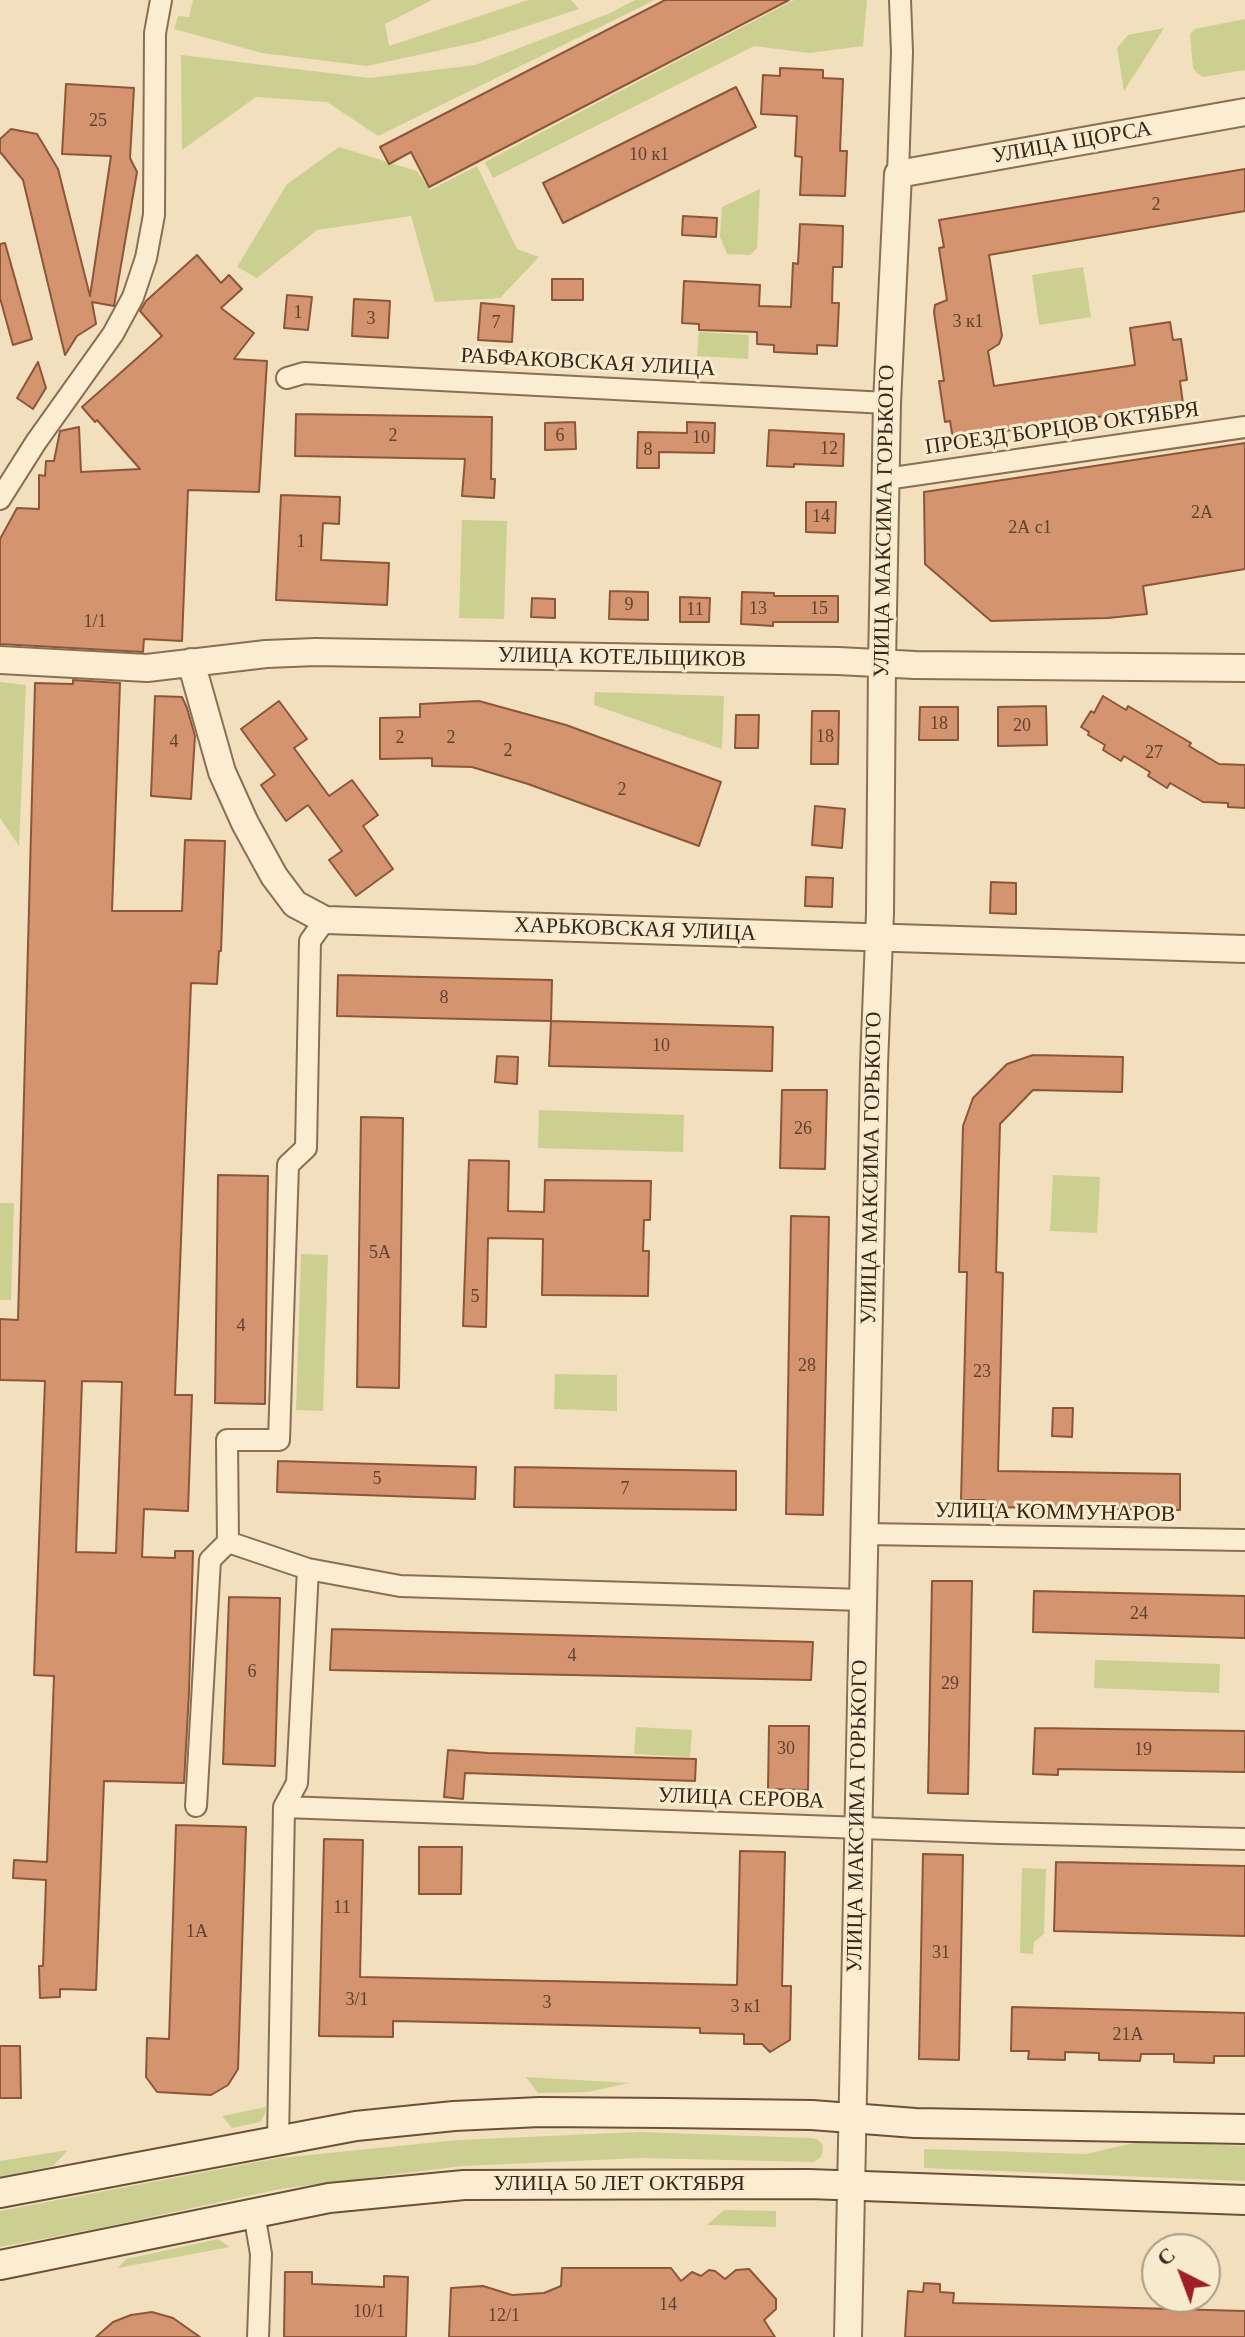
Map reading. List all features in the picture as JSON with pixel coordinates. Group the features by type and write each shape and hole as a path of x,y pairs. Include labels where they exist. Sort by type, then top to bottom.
{"main road":[{"path":"0,2193 370,2124 454,2116 540,2112 797,2115 915,2123 1245,2129"},
{"name":"УЛИЦА 50 ЛЕТ ОКТЯБРЯ","path":"0,2265 329,2198 464,2185 852,2185 1245,2200"}],"street":[{"path":"0,499 36,442 113,334 133,297 146,258 154,215 155,33 161,0"},
{"name":"УЛИЦА МАКСИМА ГОРЬКОГО","path":"848,2337 879,938 887,403 902,52 900,0"},
{"name":"УЛИЦА ЩОРСА","path":"898,174 1245,112"},
{"name":"РАБФАКОВСКАЯ УЛИЦА","path":"287,378 304,373 887,403"},
{"name":"ПРОЕЗД БОРЦОВ ОКТЯБРЯ","path":"886,479 1245,427"},
{"name":"УЛИЦА КОТЕЛЬЩИКОВ","path":"0,660 147,668 266,654 316,652 1245,668"},
{"name":"ХАРЬКОВСКАЯ УЛИЦА","path":"191,662 222,772 245,823 274,876 295,904 325,920 1245,949"},
{"path":"196,1806 210,1560 228,1542 227,1440 279,1440 288,1165 306,1148 310,941 325,920"},
{"name":"УЛИЦА КОММУНАРОВ","path":"864,1534 1245,1540"},
{"path":"228,1542 308,1569 400,1586 863,1600"},
{"path":"278,2140 284,1807 297,1783 308,1569"},
{"name":"УЛИЦА СЕРОВА","path":"284,1807 1245,1839"},
{"path":"254,2213 261,2254 258,2337"}],"green space":[{"path":"193,0 432,0 385,24 389,46 528,0 571,0 579,9 478,42 367,66 262,53 174,29 178,16 189,17"},
{"path":"635,0 655,0 378,136 327,102 256,97 182,150 181,55 370,78 475,65 608,14"},
{"path":"794,0 867,0 863,46 810,53 754,46 493,178 485,162"},
{"path":"1245,19 1245,70 1203,77 1197,73 1193,68 1190,34 1195,29"},
{"path":"1164,28 1124,91 1117,48 1128,35"},
{"path":"339,147 417,171 430,190 477,166 517,249 539,257 500,298 435,302 411,216 317,230 257,278 237,267 287,184"},
{"path":"760,189 757,248 750,255 727,254 720,237 722,207"},
{"path":"1083,267 1091,317 1039,325 1032,275"},
{"path":"699,332 749,335 748,359 697,356"},
{"path":"462,520 507,521 504,619 459,618"},
{"path":"0,682 26,685 19,846 0,818"},
{"path":"595,692 724,696 722,749 594,705"},
{"path":"539,1110 684,1115 683,1152 538,1148"},
{"path":"1053,1175 1100,1177 1097,1233 1050,1231"},
{"path":"0,1203 14,1203 11,1300 0,1300"},
{"path":"301,1254 328,1255 323,1411 296,1410"},
{"path":"555,1374 617,1375 617,1411 554,1409"},
{"path":"1095,1660 1220,1664 1219,1693 1094,1688"},
{"path":"636,1727 692,1730 690,1757 634,1754"},
{"path":"1022,1868 1046,1869 1044,1934 1034,1942 1033,1954 1020,1953"},
{"path":"526,2077 629,2083 588,2092 538,2093"},
{"path":"266,2107 260,2122 232,2128 222,2116"},
{"path":"639,2132 809,2138 817,2139 823,2149 821,2157 814,2162 641,2158 462,2166 280,2189 0,2247 0,2211 279,2158 458,2140"},
{"path":"1142,2141 1245,2146 1245,2181 924,2168 924,2149 1086,2154"},
{"path":"68,2150 53,2166 0,2177 0,2161"},
{"path":"724,2210 776,2211 776,2227 707,2225"},
{"path":"218,2239 230,2247 118,2268 126,2259"}],"building":[{"path":"665,0 789,0 429,187 411,152 389,164 380,147"},
{"path":"780,68 823,70 823,78 843,79 840,151 847,151 845,196 800,195 802,157 795,156 797,116 761,114 763,75 780,76"},
{"path":"66,84 134,88 130,158 137,172 114,306 92,302 96,324 77,336 65,355 23,180 0,152 0,139 11,129 37,134 58,169 90,296 111,156 62,154"},
{"path":"736,87 756,127 563,223 543,183"},
{"path":"1245,169 1245,211 989,255 1002,336 999,344 988,351 994,386 1135,365 1130,328 1170,322 1173,340 1181,339 1187,380 1180,381 1183,404 953,439 950,421 945,422 939,381 944,381 934,312 935,305 947,300 939,248 944,247 939,220"},
{"path":"683,216 717,218 716,237 682,235"},
{"path":"800,224 843,226 842,267 833,267 832,303 839,303 837,346 817,345 817,354 774,352 774,345 757,344 757,332 699,330 699,324 682,323 684,281 760,285 759,306 791,307 793,263 798,264"},
{"path":"5,243 32,339 13,345 0,298 0,244"},
{"path":"197,255 221,283 229,275 242,289 221,308 254,333 234,359 267,361 259,492 188,490 182,641 144,639 143,652 0,644 0,539 17,508 39,509 39,475 45,476 46,461 54,461 60,431 79,427 81,472 140,469 82,407 162,336 140,311 146,301"},
{"path":"552,279 583,279 583,300 552,300"},
{"path":"287,295 312,297 308,330 284,328"},
{"path":"354,299 390,301 388,338 352,336"},
{"path":"481,303 514,306 512,342 478,340"},
{"path":"38,362 46,388 33,409 17,398"},
{"path":"296,414 492,417 491,479 495,479 494,498 462,496 465,459 295,456"},
{"path":"575,422 576,449 545,450 545,423"},
{"path":"687,422 715,423 714,453 659,452 659,468 637,468 638,432 687,433"},
{"path":"769,430 844,434 843,466 767,466"},
{"path":"1245,443 1245,569 1143,586 1147,614 991,621 925,564 924,492"},
{"path":"281,495 340,497 339,524 323,523 321,560 389,563 387,605 276,600"},
{"path":"806,502 836,502 835,533 806,532"},
{"path":"610,591 648,592 648,620 609,619"},
{"path":"742,592 774,593 774,596 838,596 838,622 773,622 773,626 741,624"},
{"path":"680,597 710,598 709,622 680,622"},
{"path":"532,598 555,599 555,618 531,617"},
{"path":"73,680 120,683 112,911 182,911 185,840 225,841 217,984 191,983 175,1395 192,1395 188,1511 144,1509 142,1557 175,1558 175,1551 193,1551 184,1783 104,1781 96,1990 60,1989 60,1997 40,1998 39,1966 43,1966 46,1880 13,1878 14,1860 47,1862 54,1676 34,1675 45,1381 0,1380 0,1319 18,1320 35,683 73,684","holes":["82,1381 122,1382 116,1553 76,1552"]},
{"path":"155,696 182,697 187,708 195,736 191,799 151,796"},
{"path":"1103,696 1126,710 1128,706 1191,743 1189,746 1219,764 1245,765 1245,808 1228,807 1228,803 1203,802 1170,783 1167,788 1148,776 1150,772 1124,756 1121,761 1103,750 1105,745 1081,727 1091,711 1094,713"},
{"path":"279,701 307,739 294,748 329,796 352,780 378,815 363,826 393,869 356,896 329,860 342,851 308,805 286,821 261,785 275,775 241,729"},
{"path":"479,701 566,725 721,782 699,846 472,767 432,766 432,758 380,759 380,718 420,717 420,704"},
{"path":"1046,706 1047,745 998,746 998,707"},
{"path":"920,707 958,707 958,740 919,740"},
{"path":"812,711 839,711 838,764 811,764"},
{"path":"736,715 759,715 758,748 735,748"},
{"path":"815,806 845,809 842,848 812,845"},
{"path":"806,877 833,878 832,907 805,906"},
{"path":"991,882 1016,883 1016,914 990,913"},
{"path":"338,975 552,980 551,1021 337,1016"},
{"path":"551,1021 773,1027 772,1071 549,1066"},
{"path":"1033,1055 1123,1057 1122,1092 1033,1090 1000,1124 996,1272 1003,1273 998,1471 1180,1474 1180,1510 985,1507 985,1500 961,1500 967,1272 959,1272 963,1126 973,1098 1007,1064"},
{"path":"497,1056 518,1057 517,1084 495,1082"},
{"path":"782,1090 827,1090 825,1169 780,1168"},
{"path":"361,1117 403,1118 399,1388 357,1387"},
{"path":"469,1160 509,1161 508,1211 544,1212 545,1180 651,1181 650,1220 644,1220 643,1251 649,1251 648,1296 542,1295 543,1239 488,1238 486,1327 463,1326"},
{"path":"218,1175 268,1176 265,1404 215,1403"},
{"path":"791,1216 829,1217 823,1515 786,1514"},
{"path":"1053,1408 1073,1408 1072,1437 1052,1436"},
{"path":"278,1461 476,1467 475,1499 277,1492"},
{"path":"515,1467 736,1471 736,1510 514,1507"},
{"path":"932,1581 972,1581 968,1794 928,1793"},
{"path":"1034,1591 1245,1596 1245,1638 1033,1632"},
{"path":"229,1597 280,1598 275,1766 223,1764"},
{"path":"332,1629 813,1642 811,1680 330,1670"},
{"path":"769,1726 809,1726 808,1790 768,1789"},
{"path":"1035,1728 1245,1731 1245,1772 1058,1769 1058,1775 1033,1774"},
{"path":"448,1750 696,1759 695,1781 465,1773 463,1799 444,1797"},
{"path":"176,1825 246,1827 238,2069 228,2085 211,2095 157,2092 146,2077 147,2038 169,2039"},
{"path":"324,1839 363,1840 360,1977 737,1985 740,1851 785,1852 782,1986 791,1986 790,2040 770,2052 762,2044 744,2044 744,2034 700,2033 700,2028 393,2021 393,2037 319,2036"},
{"path":"419,1847 462,1847 461,1894 419,1894"},
{"path":"923,1854 963,1855 959,2060 919,2059"},
{"path":"1056,1862 1245,1866 1245,1936 1054,1931"},
{"path":"1012,2007 1245,2013 1245,2056 1214,2056 1214,2063 1174,2062 1174,2054 1141,2054 1140,2061 1099,2060 1099,2053 1065,2052 1065,2060 1028,2059 1029,2051 1011,2051"},
{"path":"0,2046 20,2046 21,2098 0,2098"},
{"path":"562,2268 671,2268 681,2281 692,2272 701,2276 709,2270 715,2271 725,2279 736,2270 749,2269 776,2299 776,2309 764,2320 775,2337 449,2337 451,2288 483,2286 512,2295 544,2293 561,2286"},
{"path":"285,2272 312,2272 312,2284 384,2287 384,2276 408,2277 406,2337 284,2337"},
{"path":"924,2283 940,2284 940,2292 954,2293 953,2303 1141,2308 1141,2313 1245,2311 1245,2337 905,2337 908,2291 923,2292"},
{"path":"152,2312 173,2318 200,2337 96,2337 113,2322"}]}
